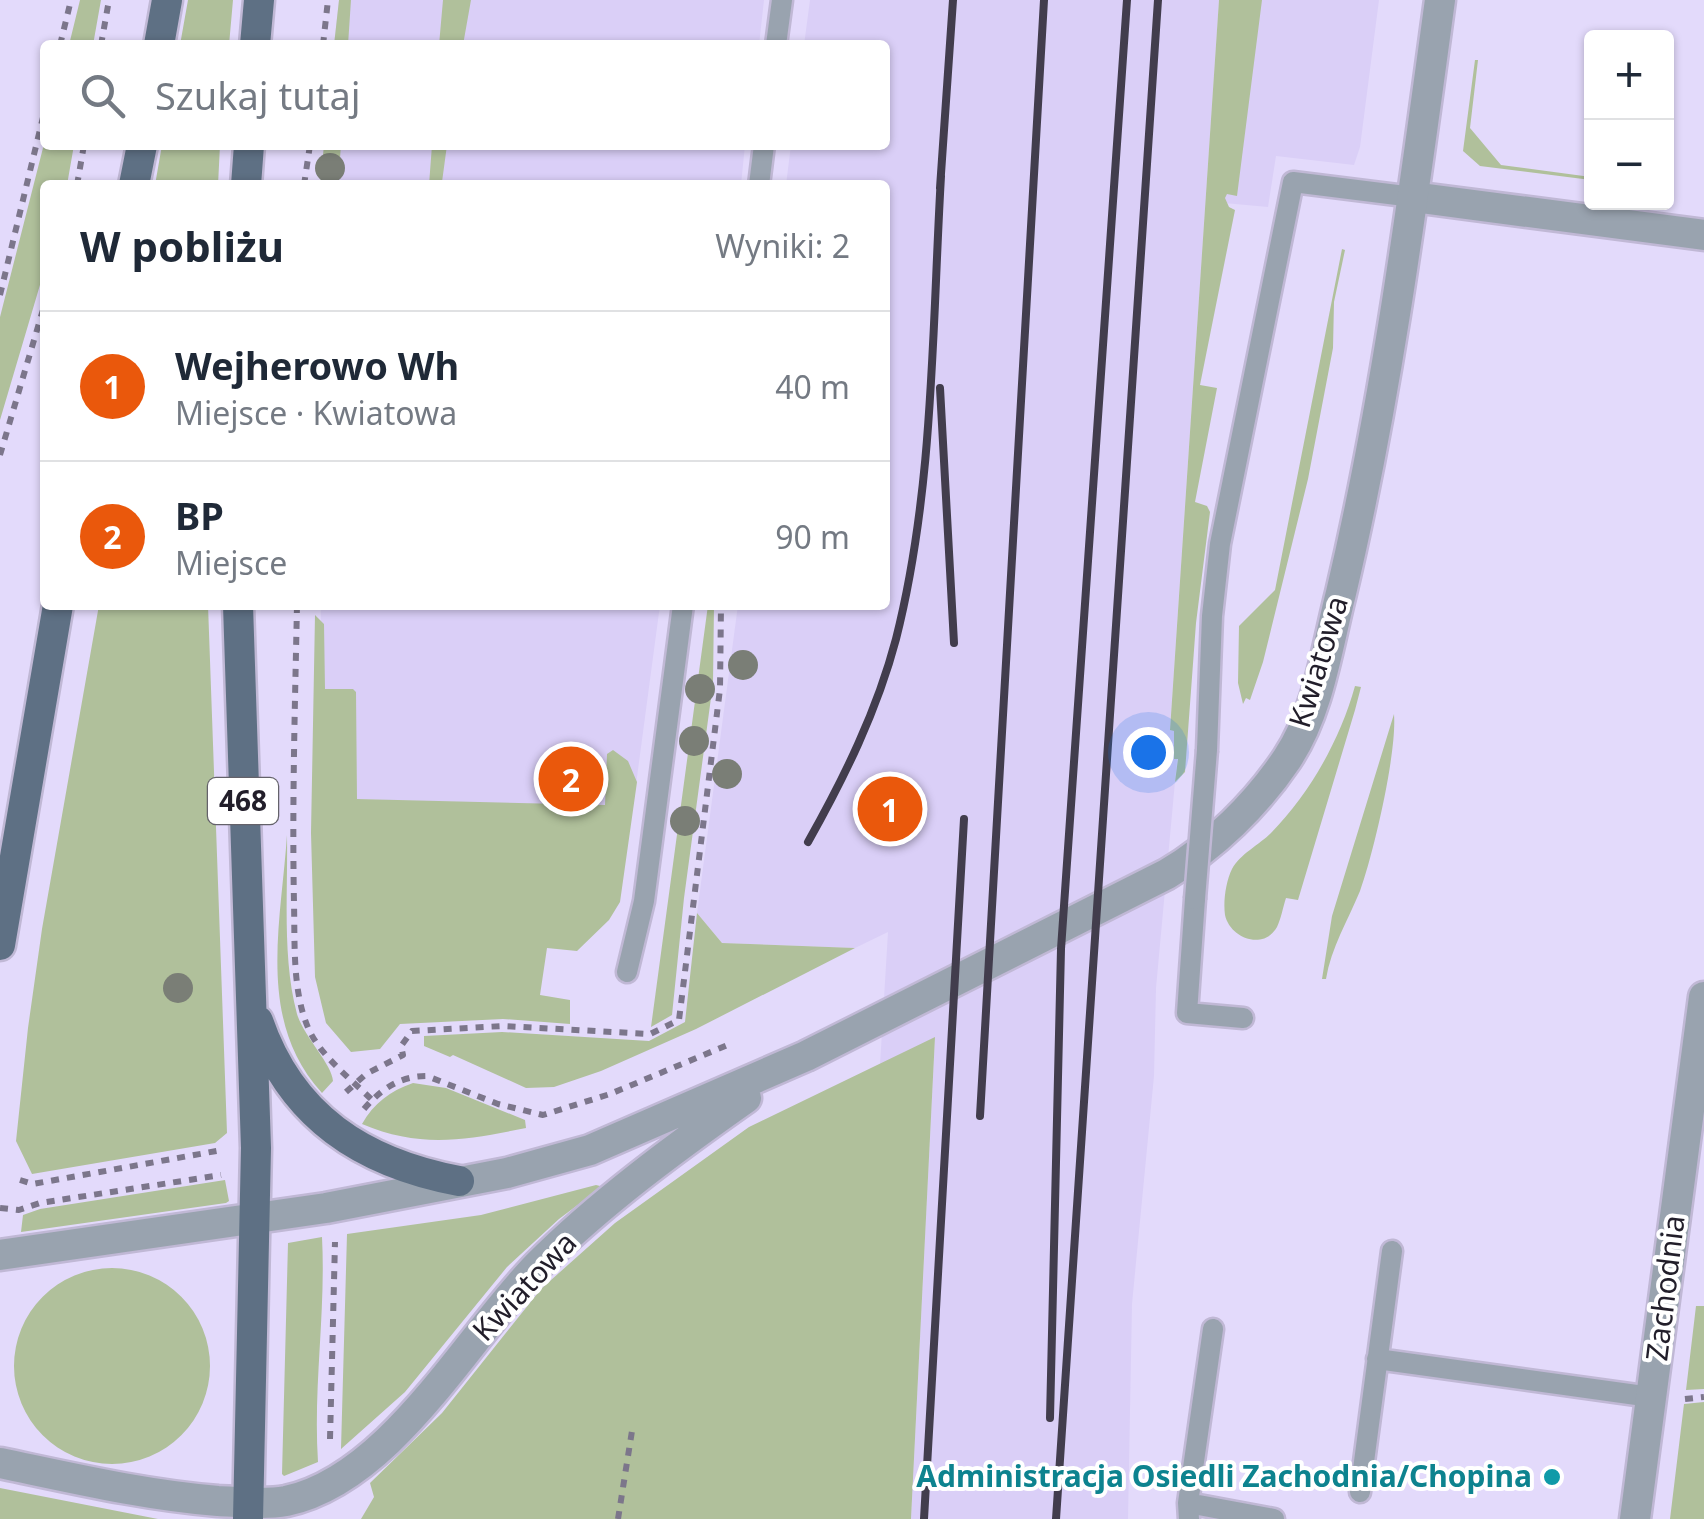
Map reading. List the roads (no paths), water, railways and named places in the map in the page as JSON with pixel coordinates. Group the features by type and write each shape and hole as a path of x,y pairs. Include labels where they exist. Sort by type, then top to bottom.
{"main road":[{"path":"160,40 167,0"},
{"path":"255,40 259,0"},
{"path":"135,180 141,150"},
{"path":"246,180 248,150"},
{"path":"0,946 57,610"},
{"name":"468","path":"238,610 256,1148 248,1511"},
{"path":"250,997 265,1042 282,1073 325,1125 404,1168 459,1181"}],"street":[{"name":"Kwiatowa","path":"0,1255 380,1198 535,1167 590,1150 806,1056 1176,868 1238,818 1288,757 1316,697 1355,534 1414,197 1440,0"},
{"path":"1414,197 1704,235"},
{"name":"Zachodnia","path":"1635,1519 1704,997"},
{"name":"Kwiatowa","path":"0,1463 248,1511 310,1493 384,1443 416,1411 538,1266 666,1158 806,1056"}],"lane":[{"path":"777,40 782,0"},
{"path":"760,180 763,150"},
{"path":"1244,1018 1187,1012 1220,544 1293,182 1414,197"},
{"path":"628,972 644,901 682,610"},
{"path":"1360,1492 1392,1250"},
{"path":"1213,1328 1189,1511 1274,1519"},
{"path":"1377,1359 1651,1397"}],"railway":[{"path":"940,188 953,0"},
{"path":"980,1116 1044,0"},
{"path":"1050,1418 1061,949 1127,0"},
{"path":"1056,1519 1158,0"},
{"path":"808,842 869,718 896,639 908,582 925,467 941,176"},
{"path":"940,388 954,643"},
{"path":"924,1519 964,819"}],"place":[{"name":"BP","path":"571,779"},
{"name":"Wejherowo Wh","path":"890,809"},
{"name":"Administracja Osiedli Zachodnia/Chopina","path":"1552,1477"}]}
